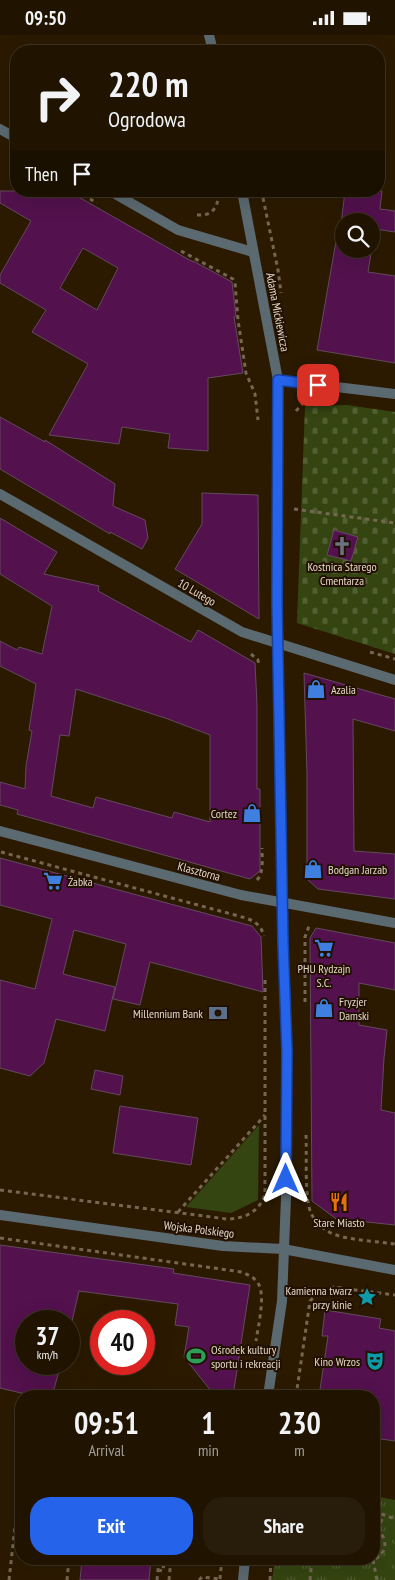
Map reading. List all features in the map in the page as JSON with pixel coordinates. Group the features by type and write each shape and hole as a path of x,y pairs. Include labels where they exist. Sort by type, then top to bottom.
{"street":[{"path":"120,197 178,230 253,252"},
{"name":"Adama Mickiewicza","path":"243,197 278,380 277,593 282,903 287,1051 286,1197 282,1301 269,1390"},
{"path":"278,380 395,394"},
{"name":"10 Lutego","path":"0,494 242,632 395,680"},
{"name":"Klasztorna","path":"0,831 241,895 395,923"},
{"name":"Wojska Polskiego","path":"0,1215 223,1246 283,1249 395,1270"},
{"path":"243,1580 244,1565"}],"path":[{"path":"212,211 218,197"},
{"path":"263,197 282,298"},
{"path":"221,274 233,279 235,282 238,320 246,373 255,394 259,424"},
{"path":"295,418 296,411 300,405 305,401 312,400"},
{"path":"294,499 294,519"},
{"path":"294,509 395,523"},
{"path":"368,651 395,659"},
{"path":"247,652 258,659 260,671"},
{"path":"253,883 262,871 262,847"},
{"path":"0,851 248,919 261,927 265,942"},
{"path":"305,1008 304,937 309,926 320,925"},
{"path":"0,1190 232,1219 249,1215 257,1209 265,1194 265,971"},
{"path":"177,1213 264,1115"},
{"path":"306,1130 308,1199 311,1214 318,1223 331,1233 340,1236 395,1244"},
{"path":"0,1239 242,1272 252,1277 258,1283 262,1298 256,1344"},
{"path":"297,1390 310,1301 317,1294 333,1287 395,1295"},
{"path":"380,1513 395,1519"},
{"path":"380,1522 384,1515"},
{"path":"9,1580 15,1527"},
{"path":"380,1534 384,1543 384,1550 380,1556"},
{"path":"67,1580 68,1565"},
{"path":"157,1580 158,1565"},
{"path":"158,1570 162,1571 163,1565"},
{"path":"169,1580 170,1565"},
{"path":"199,1580 202,1577 220,1579 221,1565"},
{"path":"270,1580 271,1565"},
{"path":"310,1580 311,1565"},
{"path":"374,1565 377,1580"}],"green space":[{"path":"347,405 395,412 395,654 297,623 305,406"},
{"path":"259,1125 258,1200 231,1213 186,1207"},
{"path":"380,1497 395,1500 395,1580 272,1580 274,1565 380,1565"}],"building":[{"path":"0,191 10,191 10,197 79,197 232,282 236,316 234,317 243,373 208,378 208,451 168,448 170,434 122,427 119,444 49,435 88,364 32,332 46,310 0,283 0,275 31,221 0,203","holes":["83,248 118,268 97,310 60,288"]},
{"path":"344,197 381,197 380,209 395,211 395,232 380,230 380,213 342,213"},
{"path":"335,247 335,258 370,258 368,272 395,276 395,363 317,350"},
{"path":"0,417 45,442 45,440 115,484 113,506 145,520 148,538 142,549 110,532 110,534 0,469"},
{"path":"202,493 258,495 259,619 175,569 202,524"},
{"path":"0,518 57,552 44,574 99,586 98,591 191,642 198,630 255,663 257,789 260,789 260,871 250,879 17,814 18,810 0,805 0,782 25,789 26,766 32,731 29,730 36,684 0,666 0,641 17,650 19,647 42,654 52,606 0,574","holes":["76,689 210,735 210,822 174,812 172,818 96,797 93,808 51,796 60,735 69,736"]},
{"name":"Kostnica Starego Cmentarza","path":"334,530 358,537 351,561 327,555"},
{"path":"304,673 395,699 395,731 353,719 354,851 395,854 395,899 318,889 307,879 307,774"},
{"path":"0,858 252,926 261,937 263,992 150,962 140,1005 113,999 126,944 74,930 63,974 115,987 105,1031 56,1019 44,1063 30,1076 0,1068 0,980 35,989 52,919 0,905"},
{"path":"316,928 395,943 395,990 359,983 359,1025 387,1030 381,1110 395,1113 395,1225 339,1221 312,1201 310,938"},
{"path":"95,1070 123,1076 120,1095 91,1089"},
{"path":"120,1106 198,1118 191,1165 113,1153"},
{"path":"0,1245 174,1269 173,1273 250,1285 234,1390 210,1390 184,1357 189,1327 175,1325 178,1304 79,1291 75,1310 15,1310 15,1375 58,1375 54,1390 15,1390 15,1392 0,1388"},
{"path":"325,1310 381,1319 379,1328 395,1331 395,1441 380,1439 380,1390 320,1390 328,1336 322,1336"},
{"path":"81,1565 150,1565 149,1580 80,1580"}],"place":[{"name":"Kostnica Starego Cmentarza","path":"342,546"},
{"name":"Azalia","path":"316,689"},
{"name":"Cortez","path":"252,813"},
{"name":"Bodgan Jarzab","path":"313,869"},
{"name":"Żabka","path":"53,881"},
{"name":"PHU Rydzajn S.C.","path":"324,948"},
{"name":"Fryzjer Damski","path":"324,1008"},
{"name":"Millennium Bank","path":"218,1013"},
{"name":"Stare Miasto","path":"339,1202"},
{"name":"Kamienna twarz przy kinie","path":"367,1297"},
{"name":"Ośrodek kultury sportu i rekreacji","path":"196,1356"},
{"name":"Kino Wrzos","path":"375,1361"}],"route":[{"path":"286,1179 287,1051 282,903 277,603 278,380 318,385"}]}
